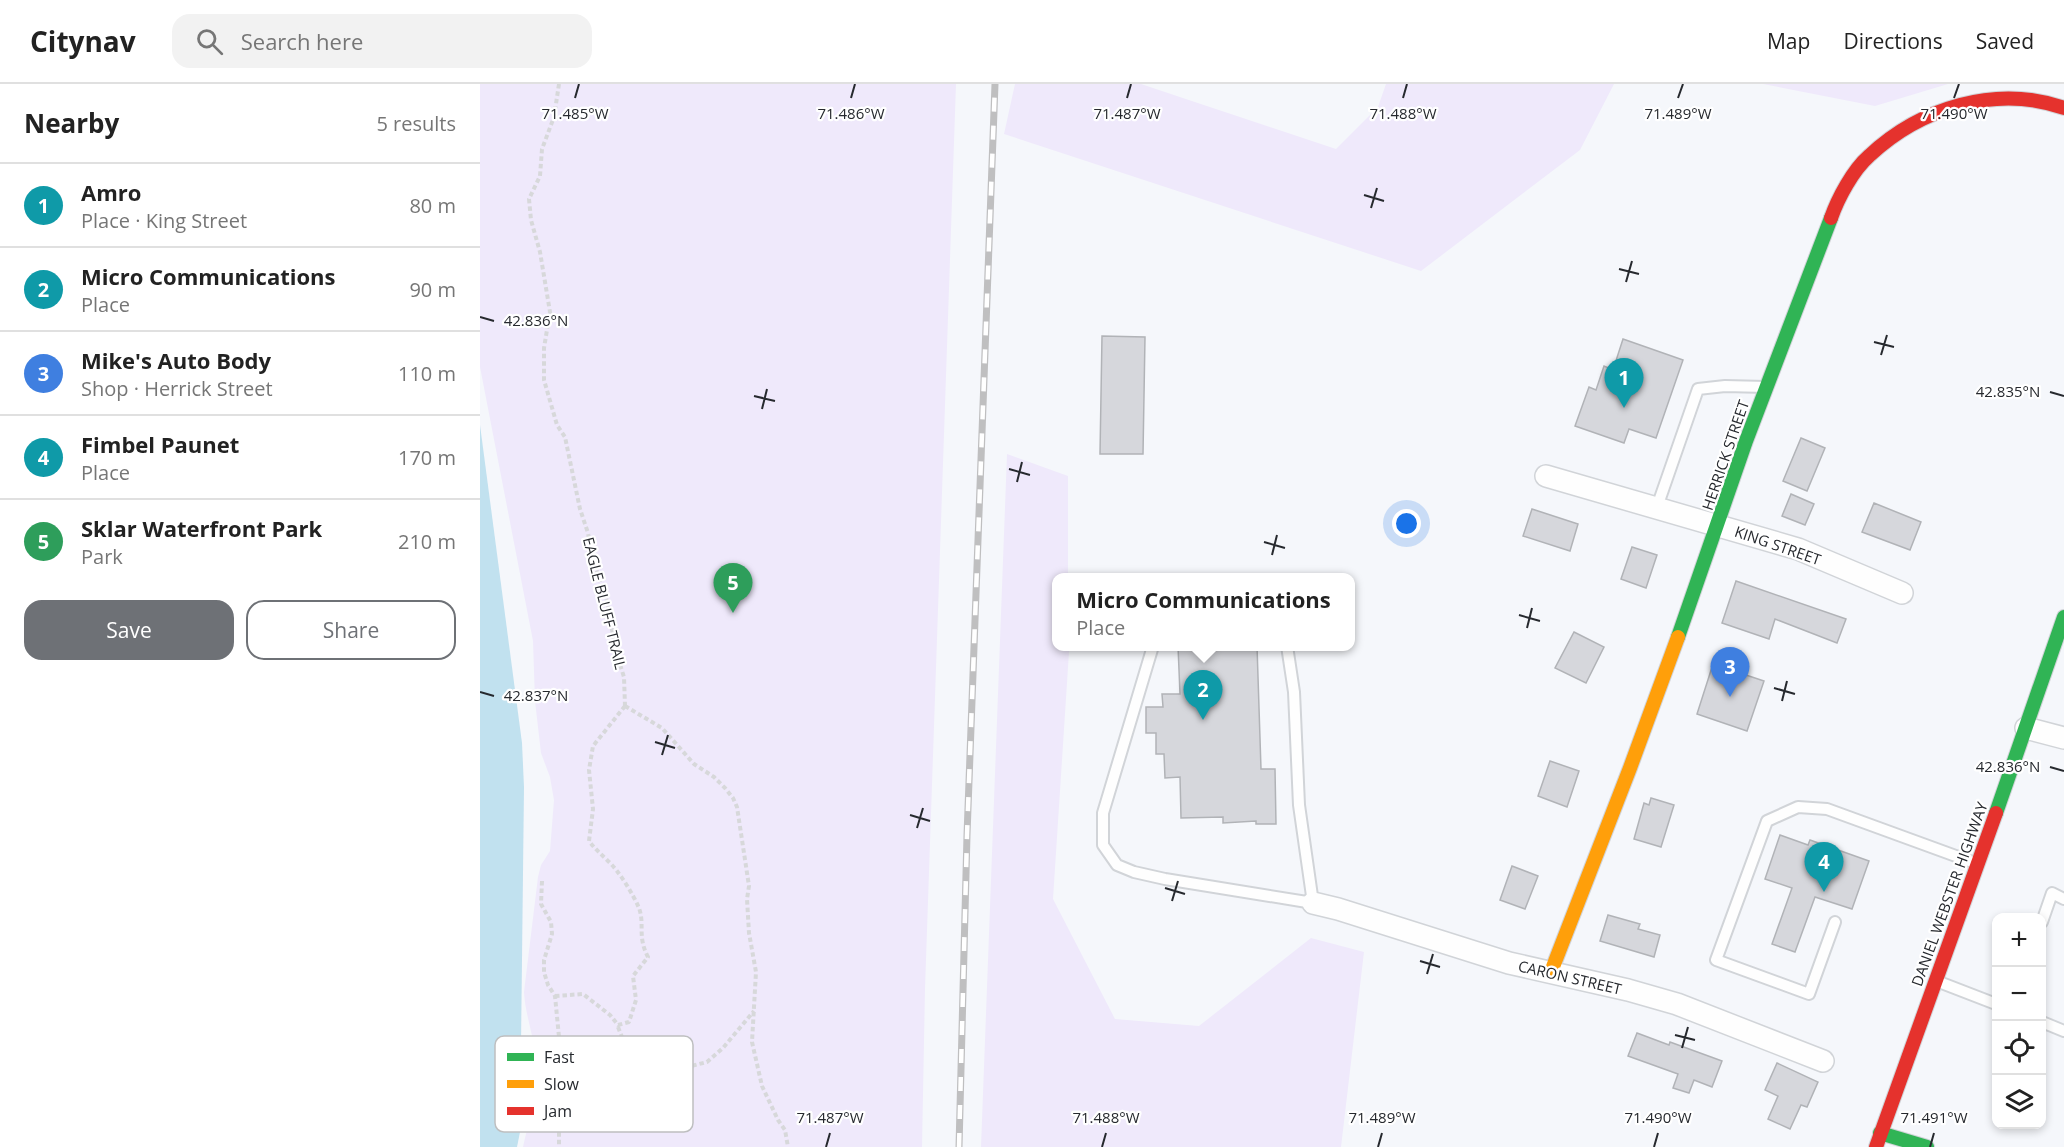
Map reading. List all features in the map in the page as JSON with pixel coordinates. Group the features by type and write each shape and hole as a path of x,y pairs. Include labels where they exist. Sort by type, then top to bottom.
{"street":[{"name":"HERRICK STREET","path":"1551,972 1630,768 1746,441 1838,199 1867,157 1906,126 1952,105 2002,97 2051,103 2064,108"},
{"name":"KING STREET","path":"1546,476 1798,549 1902,593"},
{"name":"DANIEL WEBSTER HIGHWAY","path":"1878,1140 2064,617"},
{"path":"2026,728 2064,738"},
{"name":"CARON STREET","path":"1313,903 1509,963 1677,1004 1823,1061"},
{"path":"1878,1140 1927,1147"}],"lane":[{"path":"1657,507 1698,389 1725,386 1766,387"},
{"path":"1151,651 1103,813 1103,845 1117,864 1134,872 1313,903 1299,805 1294,692 1288,651"},
{"path":"1835,922 1809,994 1716,960 1767,821 1798,807 1827,809 1978,864"},
{"path":"2045,913 2052,893 2064,899"},
{"path":"1936,980 1992,1002"},
{"path":"2046,1024 2064,1031"}],"path":[{"name":"EAGLE BLUFF TRAIL","path":"559,84 554,117 542,149 540,176 529,199 531,220 540,252 550,312 544,348 544,380 557,425 565,437 580,509 607,601 616,652 624,677 625,706"},
{"path":"555,996 583,994 610,1015 618,1025 628,1022 636,1000 633,976 648,957 642,946 640,910 634,898 615,869 589,841 589,831 593,821 589,770 593,746 625,706 662,728 694,765 714,777 725,788 737,807 749,886 747,899 749,933 756,972 752,1042 762,1086 785,1130 788,1147"},
{"path":"542,881 541,904 551,922 552,934 544,960 544,972 555,996 559,1036"},
{"path":"693,1065 706,1062 723,1048 755,1011"},
{"path":"618,1027 622,1036"}],"shaded area":[{"path":"480,84 956,84 925,989 922,1147 523,1147 526,1132 693,1132 693,1036 532,1036 524,992 538,877 541,865 550,851 554,800 550,777 541,753 535,701 533,641 480,367"},
{"path":"1015,84 1141,84 1336,149 1378,107 1386,84 1614,84 1580,150 1421,271 1004,134"},
{"path":"1763,84 1948,84 1875,106"},
{"path":"1007,454 1068,476 1068,573 1052,573 1052,651 1069,651 1053,899 1115,1019 1199,1026 1311,938 1364,952 1341,1147 981,1147"}],"water":[{"path":"480,425 522,743 524,787 521,1036 495,1036 495,1132 520,1132 517,1147 480,1147"}],"building":[{"path":"1102,336 1145,337 1143,454 1100,454"},
{"path":"1623,339 1683,360 1656,438 1629,429 1624,443 1575,426 1589,387 1596,390 1604,366 1613,370"},
{"path":"1801,438 1825,448 1807,491 1783,481"},
{"path":"1791,494 1814,504 1805,525 1782,516"},
{"path":"1874,503 1921,522 1910,550 1862,532"},
{"path":"1532,509 1578,524 1570,551 1523,536"},
{"path":"1632,547 1657,555 1646,588 1621,579"},
{"path":"1736,581 1846,619 1837,643 1775,619 1769,639 1722,623"},
{"path":"1574,632 1604,647 1586,683 1555,668"},
{"path":"1178,651 1257,651 1261,769 1275,769 1276,824 1256,824 1256,821 1223,823 1223,817 1181,818 1180,777 1165,778 1164,754 1156,754 1156,733 1146,733 1146,707 1163,707 1162,694 1180,694"},
{"path":"1713,664 1764,681 1747,731 1697,714"},
{"path":"1550,761 1579,771 1567,807 1538,796"},
{"path":"1651,798 1674,805 1661,847 1634,839 1644,803 1649,805"},
{"path":"1780,835 1808,845 1810,840 1869,861 1852,909 1815,897 1795,952 1772,944 1792,888 1765,879"},
{"path":"1512,866 1538,876 1525,909 1500,900"},
{"path":"1608,915 1640,924 1638,929 1660,935 1654,957 1600,941"},
{"path":"1637,1033 1722,1061 1712,1087 1694,1080 1689,1093 1673,1088 1678,1074 1628,1056"},
{"path":"1777,1063 1818,1082 1807,1107 1801,1105 1790,1129 1768,1119 1778,1096 1765,1090"}],"railway":[{"path":"959,1147 967,835 995,84"}],"traffic: fast":[{"path":"1678,637 1746,441 1831,218"},
{"path":"1996,813 2064,617"},
{"path":"1880,1133 1927,1147"}],"traffic: slow":[{"path":"1551,972 1678,637"}],"traffic: jam":[{"path":"1831,218 1847,185 1863,162 1889,139 1935,113 1986,100 2038,101 2064,108"},
{"path":"1876,1147 1996,813"}],"place":[{"name":"Amro","path":"1624,408"},
{"name":"Sklar Waterfront Park","path":"733,613"},
{"name":"Mike's Auto Body","path":"1730,697"},
{"name":"Micro Communications","path":"1203,720"},
{"name":"Fimbel Paunet","path":"1824,892"}]}
